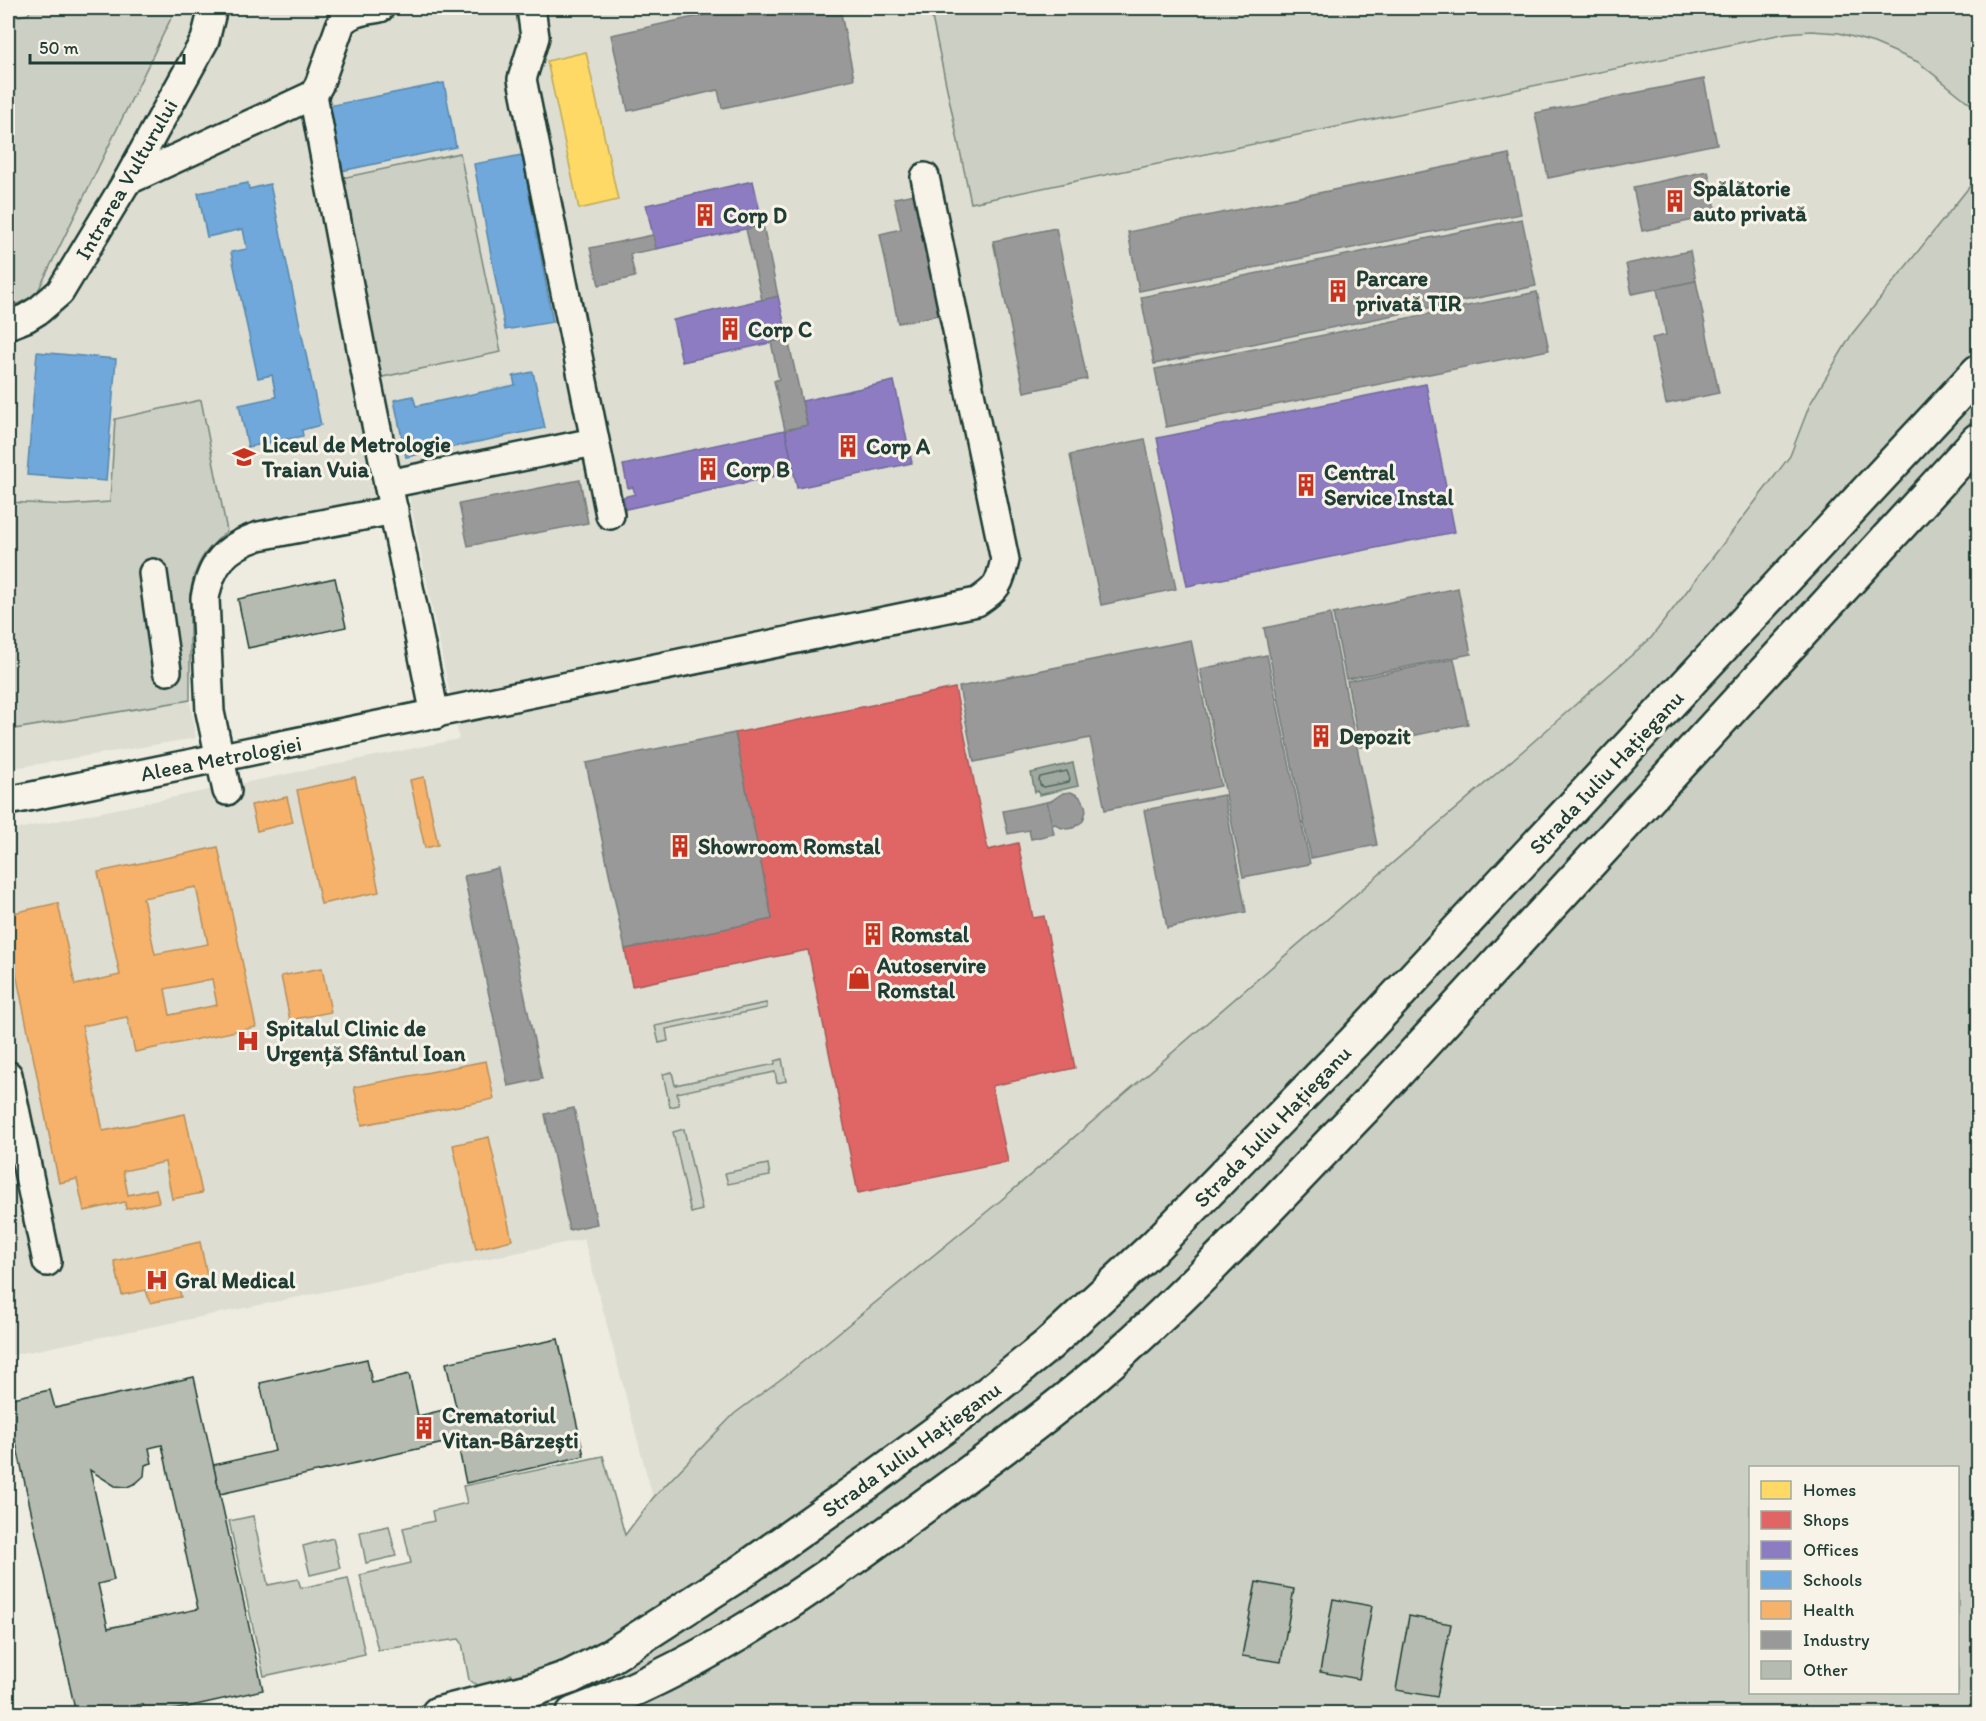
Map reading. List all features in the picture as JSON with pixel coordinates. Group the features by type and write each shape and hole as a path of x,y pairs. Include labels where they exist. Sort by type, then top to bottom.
{"main road":[{"name":"Strada Iuliu Hațieganu","path":"438,1713 532,1690 570,1677 597,1664 668,1621 762,1557 971,1407 1048,1345 1156,1245 1300,1099 1978,372"},
{"path":"573,1713 621,1695 696,1659 791,1601 868,1548 1016,1438 1099,1371 1139,1335 1266,1210 1369,1103 1978,440"},
{"path":"1618,758 1655,792"},
{"path":"762,1557 791,1601"}],"street":[{"name":"Intrarea Vulturului","path":"8,325 39,310 60,291 127,181 205,40 213,8"},
{"path":"127,181 313,95 319,85 341,23 346,17 356,12 380,8"},
{"path":"531,8 535,37 522,79 610,515"},
{"path":"313,95 435,715"},
{"name":"Aleea Metrologiei","path":"8,801 977,602 994,591 1005,560 925,177"},
{"path":"388,484 594,442"},
{"path":"227,791 210,712 205,598 207,584 216,564 230,550 248,539 394,510"},
{"path":"153,573 167,671"},
{"path":"8,1075 47,1262"}],"shaded area":[{"path":"30,8 176,8 36,295 9,308 8,18 29,14"},
{"path":"176,8 930,8 971,203 1787,33 1811,31 1839,33 1874,43 1918,62 1978,110 1978,176 1852,334 1810,404 1790,456 1651,638 1000,1201 789,1373 734,1414 653,1498 584,1239 8,1356 8,831 459,739 409,496 612,453 532,62 511,66 586,436 378,497 227,531 208,548 200,559 192,579 190,700 196,738 8,769 8,303 9,308 36,295"},
{"path":"930,8 1978,8 1978,110 1918,62 1874,43 1839,33 1811,31 1787,33 971,203"},
{"path":"460,153 501,352 373,379 332,180"},
{"path":"1978,176 1978,1713 592,1713 572,1659 513,1679 511,1674 496,1683 479,1685 469,1680 462,1643 459,1639 378,1650 360,1575 411,1563 403,1528 434,1521 432,1511 467,1503 463,1486 603,1456 625,1535 653,1498 734,1414 789,1373 1000,1201 1651,638 1790,456 1810,404 1852,334"},
{"path":"201,400 227,531 202,558 192,583 190,594 190,700 8,730 8,502 66,505 110,502 115,419"},
{"path":"766,1003 767,1008 666,1029 668,1041 659,1043 655,1026"},
{"path":"782,1059 786,1081 777,1083 775,1072 677,1093 679,1105 670,1107 663,1074 672,1072 675,1085 775,1064 775,1061"},
{"path":"684,1129 702,1210 691,1213 673,1132"},
{"path":"768,1164 770,1176 728,1184 725,1173"},
{"path":"253,1516 268,1585 298,1579 301,1588 348,1578 365,1654 264,1676 229,1521"},
{"path":"389,1526 396,1556 366,1563 360,1532"},
{"path":"333,1538 340,1568 310,1575 303,1546"}],"water":[{"path":"1073,763 1078,786 1039,795 1038,791 1035,792 1031,773"}],"building: Homes":[{"path":"586,52 618,200 579,209 547,61"}],"building: Shops":[{"name":"Romstal","path":"955,688 988,850 1018,843 1033,918 1044,916 1075,1068 992,1086 1008,1162 858,1193 808,950 632,986 625,949 772,919 735,733"}],"building: Offices":[{"name":"Corp D","path":"753,181 763,225 656,249 646,205"},
{"name":"Corp C","path":"778,296 788,339 682,362 673,320"},
{"name":"Corp A","path":"894,381 912,463 797,488 785,430 807,425 802,401"},
{"name":"Central Service Instal","path":"1426,384 1455,532 1187,586 1157,438"},
{"name":"Corp B","path":"785,430 794,472 626,509 623,497 635,494 633,487 628,488 623,465"}],"building: Schools":[{"path":"444,83 456,147 341,171 328,106"},
{"path":"522,155 553,322 505,330 474,164"},
{"path":"248,183 249,189 270,184 321,425 302,430 303,436 248,447 239,405 276,397 272,375 258,378 231,252 247,249 243,229 207,237 198,193"},
{"path":"37,352 116,359 106,481 27,475"},
{"path":"533,372 545,428 406,457 394,400 413,396 416,406 515,385 513,376"}],"building: Health":[{"path":"355,777 379,892 321,904 297,790"},
{"path":"424,777 438,845 425,848 410,780"},
{"path":"287,797 293,822 257,831 251,805"},
{"path":"218,847 256,1027 135,1052 127,1017 82,1026 103,1131 185,1114 202,1193 172,1199 165,1162 123,1171 128,1195 156,1189 159,1202 126,1209 125,1202 84,1211 77,1179 59,1183 8,934 8,914 58,903 75,985 120,975 98,872","holes":["196,887 208,944 155,954 143,898","212,979 217,1005 170,1015 165,989"]},
{"path":"322,968 331,1012 290,1020 281,976"},
{"path":"486,1061 494,1099 362,1125 354,1087"},
{"path":"489,1137 512,1240 476,1249 453,1145"},
{"path":"200,1242 208,1280 179,1287 181,1297 150,1303 146,1290 122,1295 114,1261"}],"building: Industry":[{"path":"735,8 840,8 854,79 722,108 718,90 628,111 611,35"},
{"path":"1704,79 1717,144 1548,178 1535,113"},
{"name":"Parcare privată TIR","path":"1509,154 1521,214 1139,291 1128,232"},
{"name":"Spălătorie auto privată","path":"1708,171 1717,215 1642,231 1633,187"},
{"path":"915,194 939,315 898,323 880,234 901,229 894,198"},
{"name":"Parcare privată TIR","path":"1522,219 1536,286 1154,364 1141,297"},
{"path":"763,225 778,296 762,300 746,229"},
{"path":"1056,228 1087,379 1024,392 993,241"},
{"path":"653,235 656,249 630,254 635,277 599,285 590,248"},
{"path":"1690,251 1696,281 1632,294 1626,264"},
{"path":"1696,281 1719,393 1666,404 1652,338 1666,335 1657,289"},
{"name":"Parcare privată TIR","path":"1537,292 1549,350 1166,427 1155,369"},
{"path":"788,339 807,425 785,430 774,381 779,379 771,342"},
{"path":"1145,439 1176,589 1101,605 1070,455"},
{"path":"580,480 588,523 468,546 459,504"},
{"name":"Depozit","path":"1458,588 1471,654 1346,679 1333,614"},
{"name":"Depozit","path":"1330,614 1377,845 1311,858 1264,628"},
{"path":"1191,640 1221,786 1105,810 1090,738 974,762 959,687"},
{"name":"Depozit","path":"1267,655 1310,864 1243,877 1200,669"},
{"name":"Depozit","path":"1454,659 1468,724 1360,747 1347,681"},
{"name":"Showroom Romstal","path":"735,733 772,919 625,949 586,763"},
{"path":"1071,792 1079,796 1085,805 1083,821 1067,829 1056,824 1052,825 1047,802 1063,793"},
{"path":"1224,795 1246,912 1167,928 1144,810"},
{"path":"1047,802 1054,834 1031,839 1029,830 1008,834 1003,811"},
{"path":"498,868 542,1079 508,1086 464,876"},
{"path":"574,1108 597,1224 569,1230 545,1114"}],"building: Other":[{"path":"335,578 346,627 248,648 238,599"},
{"name":"Crematoriul Vitan-Bârzești","path":"558,1339 584,1456 466,1483 457,1440 220,1494 213,1465 275,1451 260,1383 367,1359 372,1383 409,1374 418,1416 456,1407 446,1363"},
{"path":"194,1377 263,1690 156,1714 145,1714 143,1704 98,1714 76,1714 8,1399 50,1390 55,1408","holes":["162,1445 198,1609 108,1628 98,1584 114,1580 90,1470 115,1486 127,1487 144,1476 145,1465 152,1463 149,1448"]},
{"path":"1256,1582 1294,1589 1281,1662 1242,1656"},
{"path":"1333,1599 1372,1606 1359,1679 1320,1672"},
{"path":"1409,1616 1451,1624 1437,1697 1396,1690"}],"place":[{"name":"Spălătorie auto privată","path":"1675,201"},
{"name":"Corp D","path":"705,215"},
{"name":"Parcare privată TIR","path":"1338,291"},
{"name":"Corp C","path":"730,329"},
{"name":"Corp A","path":"848,446"},
{"name":"Liceul de Metrologie Traian Vuia","path":"244,457"},
{"name":"Corp B","path":"708,469"},
{"name":"Central Service Instal","path":"1306,485"},
{"name":"Depozit","path":"1321,736"},
{"name":"Showroom Romstal","path":"680,846"},
{"name":"Romstal","path":"873,934"},
{"name":"Autoservire Romstal","path":"859,978"},
{"name":"Spitalul Clinic de Urgență Sfântul Ioan","path":"248,1041"},
{"name":"Gral Medical","path":"157,1280"},
{"name":"Crematoriul Vitan-Bârzești","path":"424,1428"}]}
